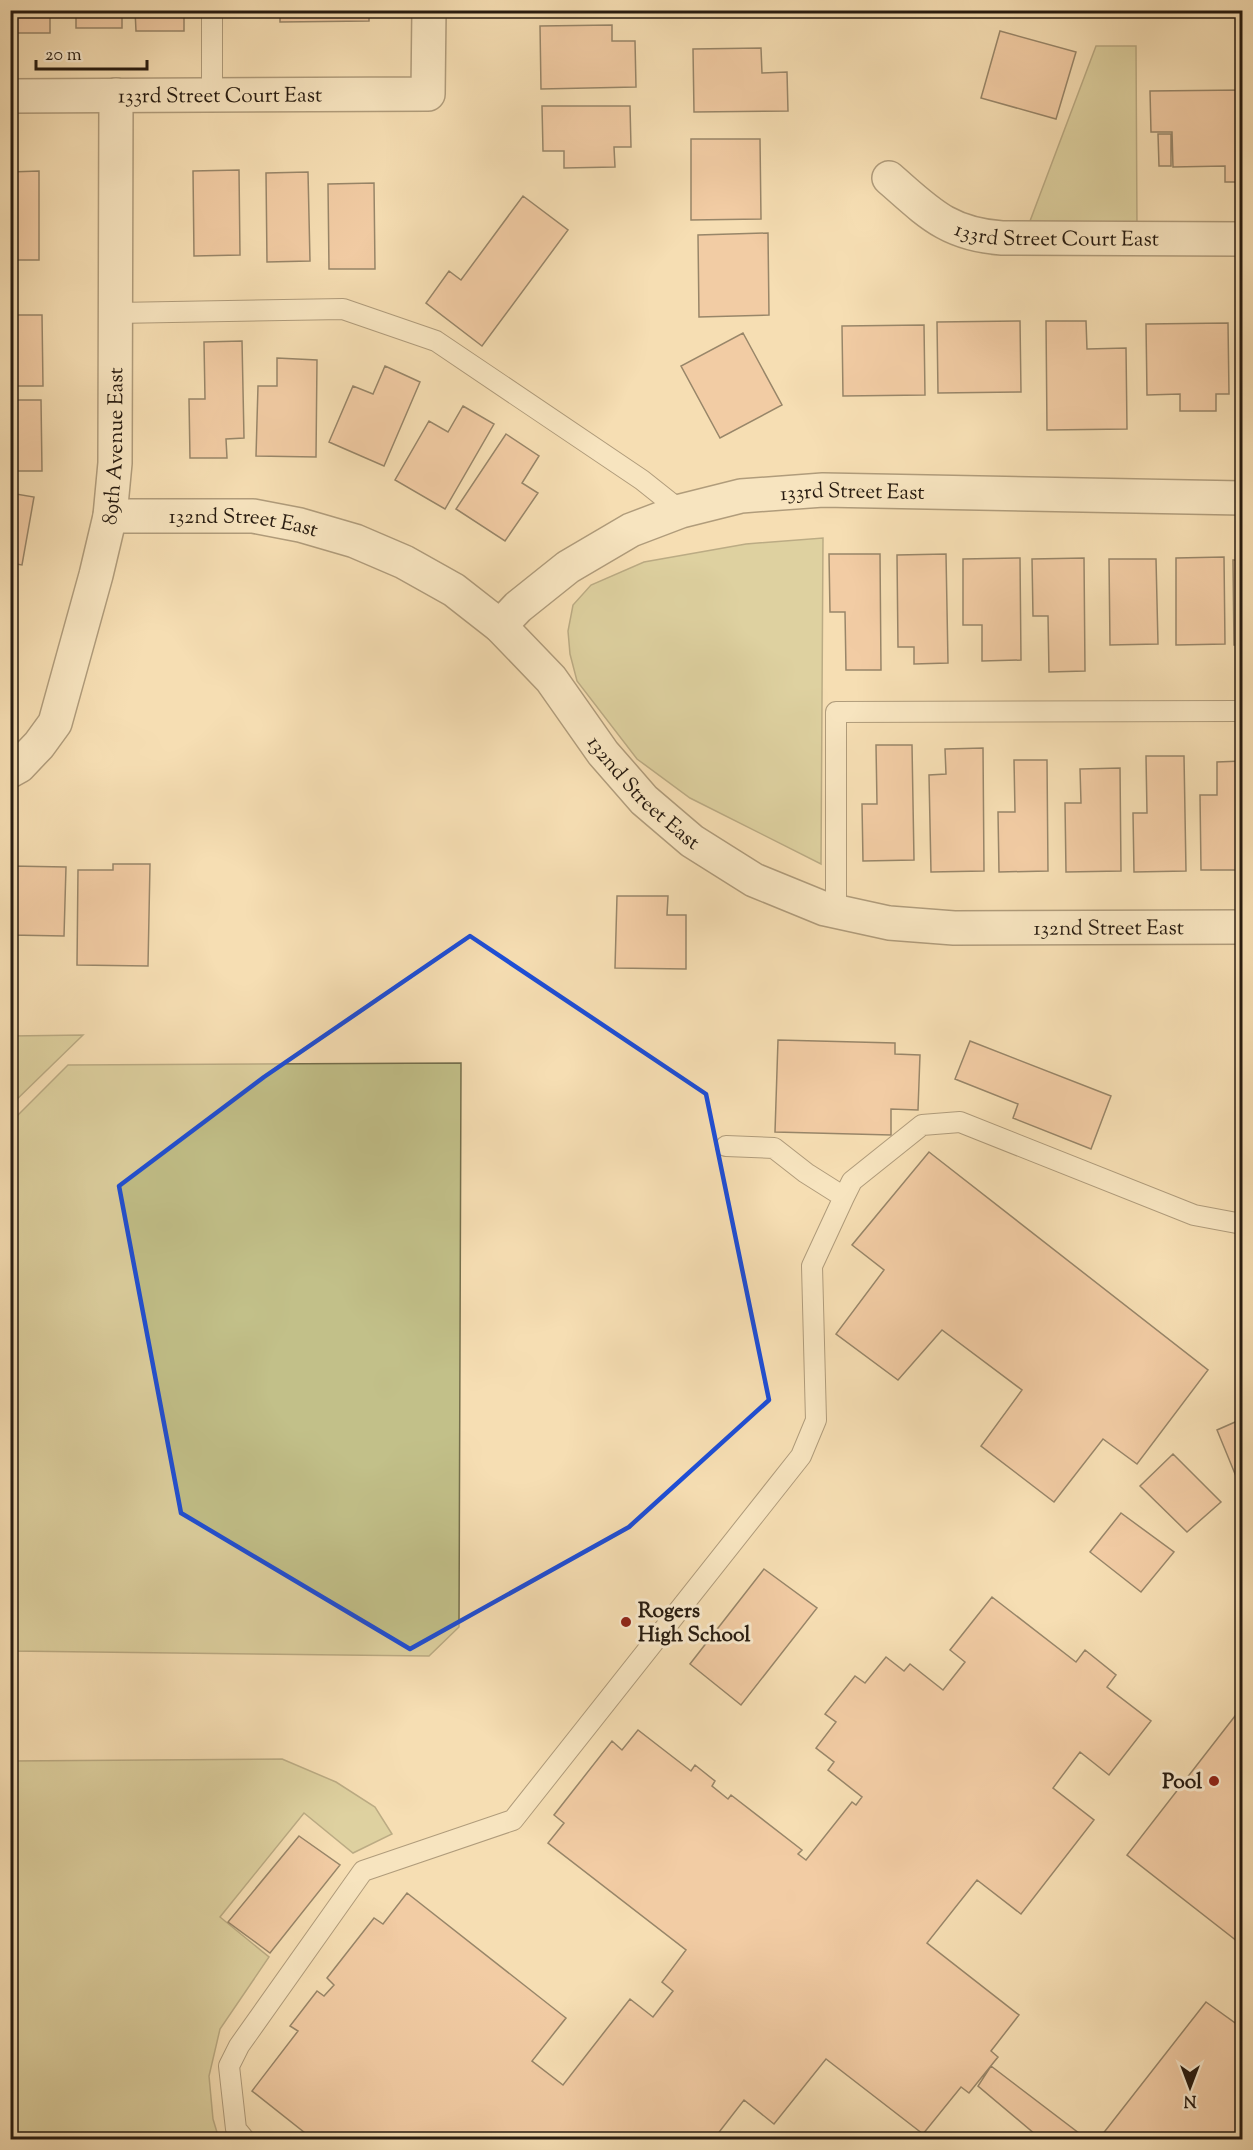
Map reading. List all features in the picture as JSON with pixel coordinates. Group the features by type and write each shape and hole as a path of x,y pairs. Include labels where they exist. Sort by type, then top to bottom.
{"street":[{"name":"133rd Street Court East","path":"10,96 428,94 429,10"},
{"name":"89th Avenue East","path":"10,771 19,766 39,745 55,723 110,516 115,463 116,95"},
{"name":"133rd Street Court East","path":"889,178 940,220 962,232 974,235 1002,238 1242,239"},
{"name":"133rd Street East","path":"500,626 518,607 568,567 631,530 681,511 741,496 823,490 1242,498"},
{"name":"132nd Street East","path":"110,516 253,516 300,525 355,541 404,562 454,590 500,626 551,679 603,753 644,800 692,841 754,880 836,912 889,923 954,928 1242,927"}],"lane":[{"path":"212,10 212,95"},
{"path":"116,313 343,309 436,340 642,480 681,511"},
{"path":"836,912 836,712 1242,711"},
{"path":"245,2139 236,2129 229,2066 239,2046 363,1871 513,1820 801,1456 816,1420 812,1266 852,1181 922,1125 960,1122 1194,1215 1242,1224"},
{"path":"726,1146 774,1148 806,1173 844,1197"}],"highlighted area":[{"path":"470,936 706,1094 769,1400 629,1527 410,1649 181,1513 119,1186 264,1077"}],"shaded area":[{"path":"1096,46 1136,46 1137,228 1027,229"},
{"path":"823,538 821,864 690,798 637,759 577,681 570,654 568,631 573,605 591,585 644,562 746,544"},
{"path":"83,1035 11,1105 11,1036"},
{"path":"461,1063 459,1627 429,1656 11,1651 11,1122 68,1065"},
{"path":"282,1759 336,1782 375,1807 392,1834 353,1853 304,1813 220,1917 269,1957 220,2029 209,2076 213,2119 219,2139 11,2139 11,1761"}],"building":[{"path":"10,10 50,10 50,33 10,33"},
{"path":"76,10 122,10 122,28 76,28"},
{"path":"135,10 184,10 184,31 136,31"},
{"path":"280,10 369,10 369,21 280,22"},
{"path":"612,25 612,41 635,41 636,87 541,89 540,26"},
{"path":"1000,31 1076,52 1056,119 981,98"},
{"path":"761,48 762,73 787,72 788,111 694,112 693,49"},
{"path":"1242,90 1242,182 1225,182 1225,166 1173,167 1172,132 1151,132 1150,91"},
{"path":"542,106 630,106 631,147 614,147 615,167 564,168 564,151 543,151"},
{"path":"1158,134 1171,134 1171,166 1159,166"},
{"path":"691,139 760,139 761,219 691,220"},
{"path":"239,170 240,255 194,256 193,171"},
{"path":"39,171 39,260 10,260 10,172"},
{"path":"308,172 310,261 267,262 266,173"},
{"path":"374,183 375,269 329,269 328,184"},
{"path":"523,196 568,230 482,346 426,303 449,271 461,280"},
{"path":"768,233 769,315 699,317 698,235"},
{"path":"10,315 42,315 43,386 10,386"},
{"path":"1020,321 1021,392 938,393 937,322"},
{"path":"1046,321 1086,321 1087,349 1126,348 1127,429 1047,430"},
{"path":"1228,323 1229,394 1216,394 1216,411 1180,411 1180,394 1147,395 1146,324"},
{"path":"924,325 925,395 843,396 842,326"},
{"path":"743,333 782,405 720,438 681,366"},
{"path":"242,341 244,438 226,439 227,458 190,458 189,399 205,399 204,342"},
{"path":"277,358 317,360 316,457 256,456 258,386 277,386"},
{"path":"385,366 420,382 384,466 329,442 353,386 373,394"},
{"path":"10,400 41,400 42,471 10,471"},
{"path":"463,406 494,424 445,509 395,480 429,421 448,432"},
{"path":"506,434 539,456 522,483 538,493 505,541 456,509"},
{"path":"10,493 34,497 22,565 10,563"},
{"path":"829,554 880,554 881,670 846,670 845,612 830,612"},
{"path":"946,554 948,663 914,664 914,647 898,647 897,555"},
{"path":"1224,557 1225,644 1176,645 1176,558"},
{"path":"1020,558 1021,660 982,661 982,625 963,625 963,559"},
{"path":"1084,558 1085,671 1049,672 1048,616 1033,616 1032,559"},
{"path":"1109,559 1156,559 1158,644 1110,645"},
{"path":"1233,560 1242,560 1242,645 1234,645"},
{"path":"876,745 912,745 914,860 863,861 862,804 877,804"},
{"path":"983,748 984,871 931,872 929,775 946,774 945,749"},
{"path":"1146,756 1184,756 1186,871 1134,872 1133,813 1147,813"},
{"path":"1014,760 1047,760 1048,871 999,872 998,812 1015,812"},
{"path":"1242,761 1242,870 1201,870 1200,795 1217,795 1217,762"},
{"path":"1120,768 1121,871 1066,872 1065,803 1081,803 1080,769"},
{"path":"113,864 150,864 148,966 77,965 78,870 113,870"},
{"path":"10,866 66,867 64,936 10,935"},
{"path":"617,896 668,896 667,915 686,915 686,969 615,968"},
{"path":"778,1040 895,1043 895,1054 920,1055 918,1110 891,1109 891,1135 775,1132"},
{"path":"970,1041 1111,1096 1091,1149 1013,1118 1018,1104 955,1079"},
{"path":"929,1152 1208,1370 1137,1464 1103,1439 1054,1502 981,1446 1022,1390 942,1330 898,1380 836,1334 884,1270 852,1245"},
{"path":"1242,1419 1242,1485 1240,1486 1217,1430"},
{"path":"1173,1454 1221,1502 1187,1532 1140,1486"},
{"path":"1121,1513 1174,1552 1141,1592 1090,1552"},
{"path":"764,1569 817,1608 741,1705 690,1664"},
{"path":"992,1597 1076,1662 1085,1650 1116,1675 1107,1687 1151,1721 1109,1775 1080,1752 1053,1788 1094,1820 1021,1914 977,1880 927,1943 1019,2015 991,2051 998,2057 969,2093 961,2087 923,2134 826,2059 774,2124 744,2100 713,2140 314,2140 252,2091 298,2031 290,2026 317,1991 324,1996 334,1985 327,1978 374,1918 383,1924 407,1893 566,2018 532,2061 563,2085 630,1999 653,2017 673,1991 662,1982 686,1950 548,1843 564,1823 554,1815 612,1741 622,1750 638,1730 691,1771 695,1765 715,1781 712,1786 728,1799 731,1795 802,1850 798,1854 806,1860 852,1802 856,1805 862,1797 828,1770 834,1762 816,1748 836,1722 825,1714 855,1676 865,1683 886,1657 904,1671 910,1664 943,1690 965,1662 950,1650"},
{"name":"Pool","path":"1242,1707 1242,1945 1127,1855"},
{"path":"299,1836 340,1865 270,1953 228,1922"},
{"path":"1206,2002 1242,2028 1242,2140 1098,2140"},
{"path":"991,2066 1088,2140 1042,2140 978,2086"}],"place":[{"name":"Rogers High School","path":"626,1622"},
{"name":"Pool","path":"1214,1781"}]}
